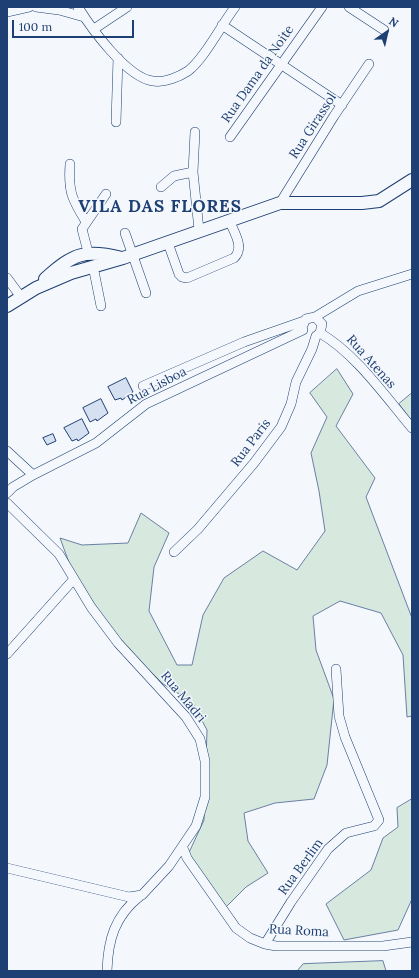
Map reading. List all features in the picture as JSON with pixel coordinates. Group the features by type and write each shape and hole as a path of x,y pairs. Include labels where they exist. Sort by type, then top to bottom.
{"main road":[{"path":"36,288 71,273 168,243 200,230 280,203 379,201 391,195 412,180"},
{"path":"7,306 36,288 64,264 75,257 88,252 128,256"}],"street":[{"path":"7,12 30,7"},
{"path":"36,7 59,10 84,17"},
{"path":"78,7 84,17 118,58 144,78 153,81 177,76 188,71 197,62 235,7"},
{"path":"94,29 127,7"},
{"name":"Rua Dama da Noite","path":"230,137 322,7"},
{"path":"349,7 384,30"},
{"path":"222,24 342,105"},
{"path":"116,122 118,58"},
{"name":"Rua Girassol","path":"280,203 369,64"},
{"path":"196,132 193,172 200,230"},
{"path":"70,164 69,179 72,200 86,222"},
{"path":"161,187 174,176 193,172"},
{"path":"88,252 82,229 106,194"},
{"path":"168,243 179,274 182,277 187,278 234,258 238,254 239,246 229,220"},
{"path":"125,234 128,256 146,293"},
{"path":"93,266 101,306"},
{"name":"Rua Lisboa","path":"32,475 96,443 146,404 303,326 309,317 315,317 358,291 412,274"},
{"path":"7,278 22,297"},
{"path":"303,326 308,336 318,334 322,324 315,317"},
{"name":"Rua Lisboa","path":"143,386 244,342 303,326"},
{"name":"Rua Atenas","path":"318,334 334,341 352,358 412,428"},
{"name":"Rua Paris","path":"174,552 198,529 254,463 281,427 291,404 296,382 318,334"},
{"path":"7,451 32,475 13,486 7,493"},
{"name":"Rua Madri","path":"7,503 59,554 74,579 118,643 186,718 200,739 205,761 204,797 196,826 183,848 169,866 142,895 126,907 118,920 108,947 107,971"},
{"path":"7,654 74,579"},
{"name":"Rua Berlim","path":"265,944 291,902 328,849 346,833 374,826 378,821 378,817 345,736 339,716 336,669"},
{"name":"Rua Roma","path":"183,848 187,858 236,928 250,938 265,944 276,946 383,946 412,942"},
{"path":"7,868 129,897 142,895"}],"shaded area":[{"path":"337,369 353,394 336,426 375,478 366,497 412,618 412,716 407,717 403,655 381,613 340,601 313,616 316,650 334,699 327,765 314,799 275,803 244,813 248,841 268,873 246,887 224,909 186,859 204,820 207,730 192,702 163,684 115,636 71,568 60,538 82,545 128,543 141,513 169,533 154,567 149,611 177,665 192,665 203,615 224,578 263,551 297,570 325,531 311,453 327,417 310,393"},
{"path":"412,393 412,421 399,404"},
{"path":"412,799 412,899 398,930 344,940 326,904 371,870 383,838 398,827 397,808"},
{"path":"383,961 386,971 297,971 303,964"}],"building":[{"path":"126,378 133,392 122,400 121,398 115,400 108,387"},
{"path":"101,399 108,413 97,421 96,419 90,422 83,408"},
{"path":"82,419 89,433 78,441 77,439 72,441 64,428"},
{"path":"53,434 56,441 47,445 43,438"}],"district":[{"name":"VILA DAS FLORES","path":"160,207"}]}
